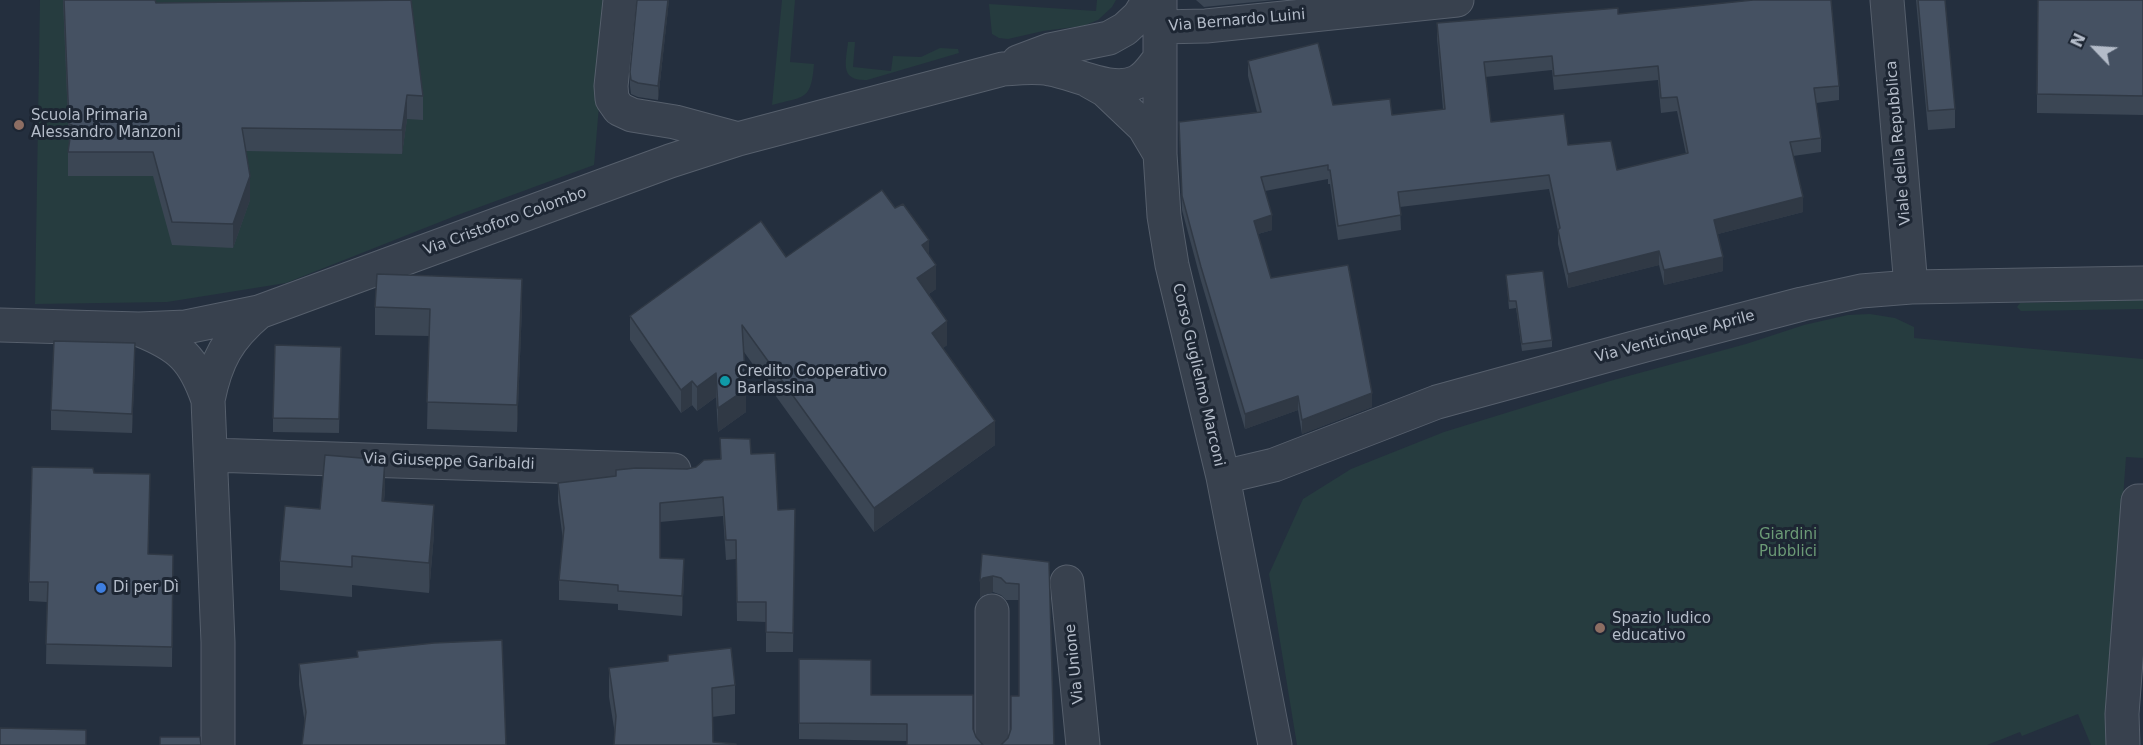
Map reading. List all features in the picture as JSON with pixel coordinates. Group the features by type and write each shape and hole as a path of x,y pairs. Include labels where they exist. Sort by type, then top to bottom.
{"street":[{"path":"620,0 611,86 612,99 619,109 632,115 675,122 738,139"},
{"name":"Via Bernardo Luini","path":"1157,38 1206,26 1457,0"},
{"name":"Viale della Repubblica","path":"1887,0 1911,287"},
{"name":"Via Cristoforo Colombo","path":"1003,69 1050,50 1109,38 1125,29 1139,16 1157,38"},
{"name":"Via Cristoforo Colombo","path":"1092,42 1106,42 1121,46 1140,56 1157,38"},
{"name":"Via Cristoforo Colombo","path":"0,325 139,329 186,327 259,312 670,161 738,139 1003,69 1049,68 1107,84 1125,85 1137,82 1157,38"},
{"name":"Corso Guglielmo Marconi","path":"1157,38 1164,216 1172,264 1223,477 1275,745"},
{"name":"Via Cristoforo Colombo","path":"1087,79 1105,90 1144,127 1160,154"},
{"name":"Via Venticinque Aprile","path":"1223,477 1274,465 1437,402 1802,304 1861,291 1911,287 2143,283"},
{"path":"218,745 218,642 208,400 213,374 225,350 241,328 259,312"},
{"path":"139,329 165,340 183,353 200,376 208,400"},
{"name":"Via Giuseppe Garibaldi","path":"211,455 688,470"},
{"path":"2123,745 2122,714 2138,501 2143,501"},
{"name":"Via Unione","path":"1066,582 1083,745"},
{"path":"992,610 992,745"}],"green space":[{"path":"40,0 608,0 594,165 455,216 286,283 167,302 35,304"},
{"path":"782,0 795,0 790,62 814,64 813,76 811,85 804,95 772,105"},
{"path":"1097,0 1116,0 1098,20 1083,26 1043,31 1008,39 992,34 989,4 1096,11"},
{"path":"848,42 855,42 853,67 891,71 893,56 921,57 940,48 958,49 959,53 867,80 848,74 846,63"},
{"path":"2143,300 2143,309 2021,311 2017,307 2020,303"},
{"name":"Giardini Pubblici","path":"1870,314 1895,318 1914,327 1914,338 2143,359 2143,458 2126,457 2107,719 2110,745 2091,745 2078,714 2022,736 2020,732 1987,745 1297,745 1269,574 1303,499 1351,469 1444,432 1804,325 1848,315"}],"building":[{"path":"64,0 155,0 156,3 411,0 423,96 407,95 402,130 242,128 250,176 233,224 172,222 153,152 68,152 72,125 69,124"},
{"path":"637,0 668,0 658,86 631,80"},
{"path":"1753,0 1831,0 1839,86 1814,88 1821,138 1790,142 1803,197 1714,220 1723,257 1664,270 1659,251 1568,274 1549,175 1398,192 1401,215 1338,226 1328,165 1261,177 1272,215 1254,221 1271,278 1348,265 1372,393 1302,420 1298,396 1245,414 1182,196 1179,122 1261,112 1248,61 1318,43 1333,105 1390,99 1392,115 1445,109 1437,23 1618,8 1618,14","holes":["1552,56 1554,76 1658,66 1661,98 1677,97 1688,153 1617,170 1611,141 1568,145 1564,114 1491,122 1484,62"]},
{"path":"1918,0 1945,0 1955,109 1928,111"},
{"path":"2038,0 2143,0 2143,96 2037,94"},
{"name":"Credito Cooperativo Barlassina","path":"882,190 895,208 903,204 929,240 922,245 936,265 917,278 947,321 932,333 995,421 874,508 742,325 746,389 718,408 716,373 697,387 692,381 681,390 630,316 761,221 786,257"},
{"path":"1543,271 1552,340 1522,344 1516,301 1509,301 1506,275"},
{"path":"377,274 522,279 517,405 427,402 430,309 375,307"},
{"path":"54,341 135,343 132,414 51,410"},
{"path":"275,345 341,347 339,419 273,418"},
{"path":"720,438 750,439 751,454 775,453 778,510 795,509 793,633 766,632 766,602 737,602 736,540 726,540 723,497 660,503 660,558 684,559 682,596 618,591 618,585 559,580 564,528 558,483 616,476 616,470 696,467 704,460 721,459"},
{"path":"325,455 385,460 382,501 434,505 429,563 352,556 352,567 280,561 285,506 320,509"},
{"name":"Di per Dì","path":"32,467 93,468 94,473 150,474 148,554 173,555 172,647 46,644 48,582 29,582"},
{"path":"982,554 1049,562 1054,745 1001,745 1008,738 1011,729 1011,696 1019,696 1019,584 1006,583 1001,578 993,576 980,581"},
{"path":"502,640 506,745 302,745 306,712 299,664 358,657 357,651 434,643"},
{"path":"731,648 735,685 712,688 713,742 736,745 614,745 616,716 609,668 668,661 668,655"},
{"path":"799,659 871,660 871,695 973,695 973,729 983,745 907,745 907,724 799,723"},
{"path":"0,728 86,730 86,745 0,745"},
{"path":"160,737 200,737 201,745 160,745"}],"place":[{"name":"Scuola Primaria Alessandro Manzoni","path":"19,125"},
{"name":"Credito Cooperativo Barlassina","path":"725,381"},
{"name":"Di per Dì","path":"101,588"},
{"name":"Spazio ludico educativo","path":"1600,628"}]}
